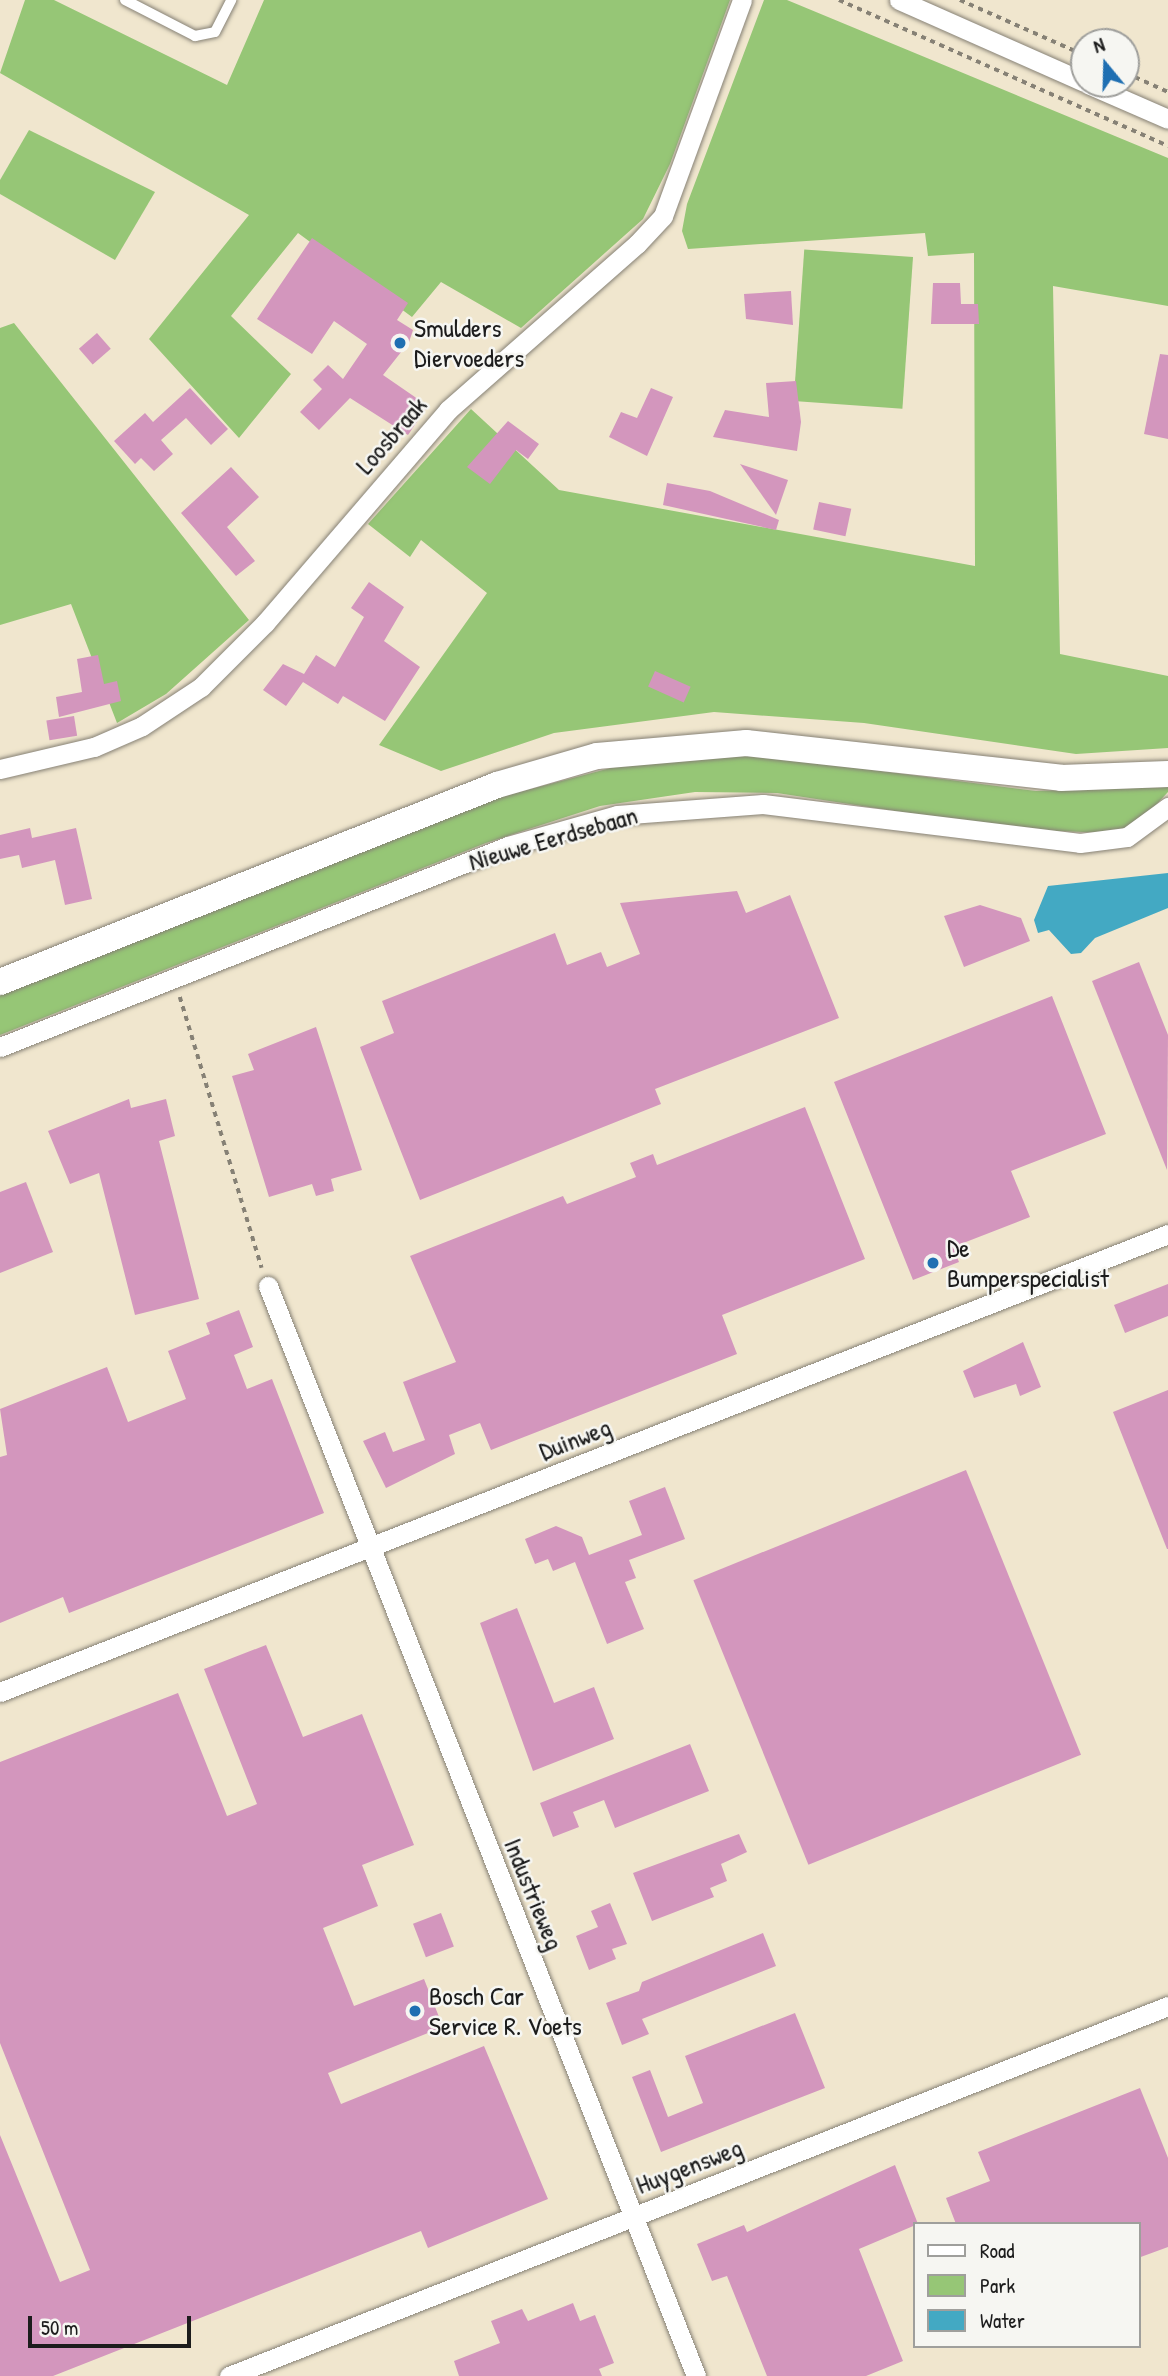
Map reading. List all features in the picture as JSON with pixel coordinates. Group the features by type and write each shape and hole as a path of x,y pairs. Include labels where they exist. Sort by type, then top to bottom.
{"main road":[{"path":"0,982 497,785 597,756 746,743 1048,777 1168,774"}],"street":[{"name":"Loosbraak","path":"0,769 94,747 142,726 201,687 265,623 447,410 637,244 663,216 742,0"},
{"path":"899,0 1070,76"},
{"path":"1120,98 1168,119"},
{"name":"Nieuwe Eerdsebaan","path":"0,1046 508,846 617,814 763,804 1080,843 1127,837 1168,807"},
{"name":"Duinweg","path":"0,1692 1168,1234"},
{"name":"Industrieweg","path":"268,1286 696,2376"},
{"name":"Huygensweg","path":"229,2376 1168,2006"}],"lane":[{"path":"125,0 195,36 215,32 231,0"}],"path":[{"path":"839,0 1168,146"},
{"path":"960,0 1070,49"},
{"path":"1140,80 1168,92"},
{"path":"174,978 268,1286"}],"green space":[{"path":"25,0 54,0 227,85 264,0 730,0 670,164 643,219 521,328 441,282 412,317 298,233 231,316 291,374 239,438 149,339 249,215 0,73"},
{"path":"764,0 787,0 1168,158 1168,306 1053,286 1060,654 1168,676 1168,748 1076,754 864,723 714,712 554,733 441,771 379,745 487,593 421,540 410,557 368,524 471,409 559,490 975,566 974,253 928,256 925,233 688,249 682,231 687,204"},
{"path":"29,130 155,192 115,260 0,194 0,180"},
{"path":"804,249 913,257 902,409 794,401"},
{"path":"14,323 249,620 166,694 117,723 71,604 0,625 0,328"},
{"path":"757,755 1036,791 1168,787 1168,792 1137,825 1107,833 1013,829 777,793 695,792 600,806 486,843 0,1035 0,993 504,796 622,765"}],"water":[{"path":"1168,873 1168,908 1095,938 1081,953 1071,954 1049,930 1038,933 1034,920 1048,886"}],"building":[{"path":"312,238 408,303 397,320 413,330 409,342 383,375 428,406 408,435 350,398 319,430 300,412 322,389 313,380 328,365 343,379 367,344 334,321 312,354 257,319"},
{"path":"933,283 960,283 961,304 978,304 979,324 931,324"},
{"path":"791,291 793,325 746,319 744,294"},
{"path":"97,333 111,349 93,365 79,349"},
{"path":"1160,354 1168,355 1168,439 1144,434"},
{"path":"796,381 801,422 797,451 713,437 725,410 769,417 766,383"},
{"path":"190,388 228,429 211,445 186,418 161,440 173,454 154,471 141,458 135,464 114,441 145,413 153,422"},
{"path":"651,388 673,397 647,456 609,437 621,412 637,418"},
{"path":"508,421 539,444 528,459 516,450 490,484 467,467"},
{"path":"740,464 788,480 776,515"},
{"path":"231,467 259,497 227,527 255,561 236,576 181,513"},
{"path":"667,483 710,491 779,520 776,530 663,505"},
{"path":"819,502 851,509 845,536 813,529"},
{"path":"369,582 404,607 384,641 420,667 385,721 343,696 338,704 303,682 286,706 263,690 283,664 304,674 316,655 335,667 364,617 351,608"},
{"path":"98,655 104,684 117,681 121,701 59,717 56,697 82,692 77,659"},
{"path":"655,671 691,687 684,702 648,687"},
{"path":"74,716 77,736 49,740 46,720"},
{"path":"30,828 32,838 76,828 92,899 65,905 55,860 22,868 19,855 0,859 0,835"},
{"path":"737,891 746,913 790,895 839,1018 655,1089 661,1104 420,1200 360,1047 394,1033 382,1001 555,933 567,965 601,952 607,967 640,954 620,903"},
{"path":"980,905 1021,918 1030,941 964,967 944,916"},
{"path":"1139,962 1168,1035 1167,1170 1092,981"},
{"path":"1052,996 1106,1134 1011,1171 1030,1217 953,1247 959,1262 913,1280 834,1082"},
{"path":"316,1027 362,1170 331,1179 334,1191 316,1196 312,1184 269,1197 232,1076 254,1070 248,1054"},
{"path":"129,1099 131,1108 166,1099 175,1136 159,1141 199,1299 135,1315 99,1173 70,1184 48,1131"},
{"path":"805,1107 865,1259 722,1315 737,1354 491,1450 480,1423 449,1435 455,1454 386,1488 363,1441 385,1432 393,1452 425,1440 403,1382 456,1362 410,1256 563,1196 567,1204 636,1177 630,1163 653,1154 657,1165"},
{"path":"26,1182 53,1252 0,1273 0,1192"},
{"path":"1168,1284 1168,1316 1125,1333 1114,1305"},
{"path":"239,1310 253,1347 234,1355 247,1389 272,1379 324,1513 69,1613 63,1597 0,1623 0,1457 7,1455 0,1409 107,1367 128,1422 186,1399 168,1351 210,1334 206,1323"},
{"path":"1023,1342 1041,1387 1020,1396 1016,1384 974,1398 963,1371"},
{"path":"1168,1390 1168,1549 1167,1549 1113,1412"},
{"path":"966,1470 1081,1755 808,1865 693,1580"},
{"path":"665,1487 685,1539 629,1560 636,1578 625,1582 644,1629 607,1644 575,1562 553,1571 548,1559 535,1564 525,1539 556,1526 582,1537 589,1555 642,1535 629,1501"},
{"path":"517,1608 554,1703 594,1687 614,1739 533,1771 480,1623"},
{"path":"266,1645 303,1737 362,1714 414,1845 362,1865 378,1906 323,1928 354,2006 424,1979 443,2027 328,2073 341,2104 484,2046 548,2199 428,2248 421,2231 53,2376 0,2376 0,2135 60,2282 90,2270 0,2043 0,1762 178,1693 227,1816 257,1804 204,1669"},
{"path":"690,1744 709,1791 615,1828 604,1800 573,1812 579,1827 553,1837 540,1803"},
{"path":"739,1834 747,1852 721,1864 727,1881 710,1888 714,1897 652,1921 633,1873"},
{"path":"610,1903 627,1944 612,1949 616,1959 589,1970 576,1936 598,1927 591,1911"},
{"path":"441,1913 454,1947 426,1957 413,1924"},
{"path":"763,1933 776,1966 642,2019 649,2034 622,2045 606,2003 639,1991 642,1982"},
{"path":"795,2013 825,2088 661,2152 632,2077 650,2070 668,2117 703,2103 685,2056"},
{"path":"1140,2088 1168,2158 1168,2247 1140,2257 1140,2222 955,2222 946,2198 990,2181 978,2152"},
{"path":"895,2165 917,2222 912,2222 912,2227 859,2249 903,2361 866,2376 767,2376 727,2276 712,2281 697,2244 744,2225 747,2232"},
{"path":"573,2303 580,2321 595,2315 614,2363 599,2369 602,2376 459,2376 454,2361 500,2343 491,2321 522,2309 528,2321"}],"place":[{"name":"Smulders Diervoeders","path":"400,343"},
{"name":"De Bumperspecialist","path":"933,1263"},
{"name":"Bosch Car Service R. Voets","path":"415,2011"}]}
